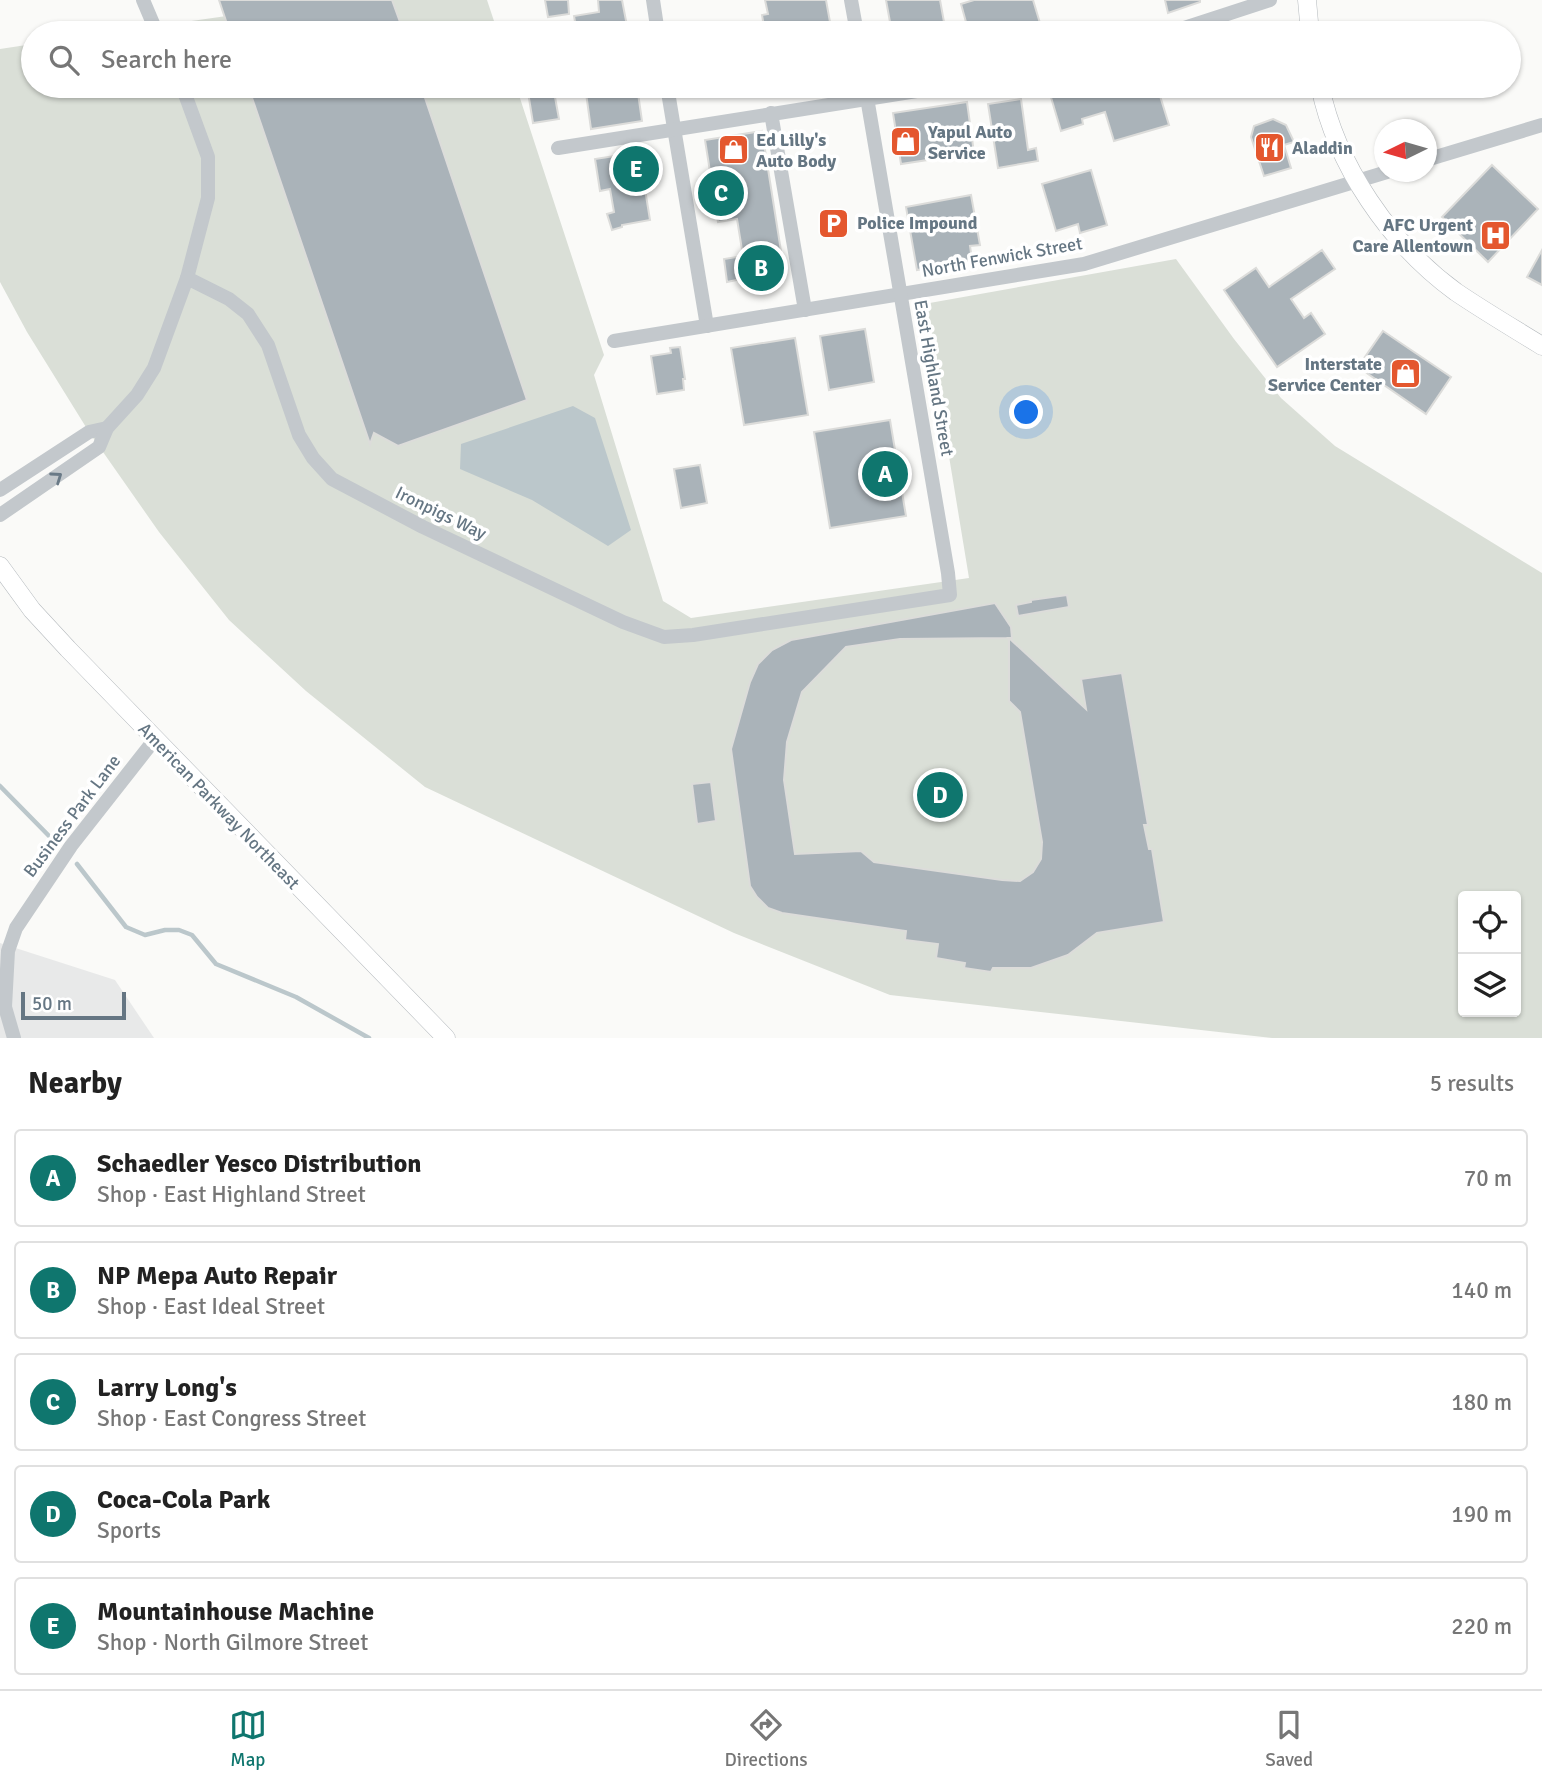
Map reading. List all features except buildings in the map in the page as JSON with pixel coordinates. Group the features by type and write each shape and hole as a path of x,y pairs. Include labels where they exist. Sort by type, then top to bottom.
{"main road":[{"path":"1307,0 1309,21"},
{"path":"1324,98 1333,129 1357,181 1386,221 1434,274 1455,291 1542,346"},
{"name":"American Parkway Northeast","path":"0,566 32,610 446,1038"}],"street":[{"path":"143,0 152,21"},
{"path":"653,0 656,21"},
{"path":"851,0 855,21"},
{"path":"1206,21 1270,0"},
{"path":"0,515 99,446 107,428 137,395 154,368 187,278 208,198 208,157 186,98"},
{"path":"669,98 707,326"},
{"path":"558,148 771,113 839,98"},
{"name":"East Highland Street","path":"867,98 950,595"},
{"path":"771,113 805,310"},
{"path":"1437,157 1542,125"},
{"name":"North Fenwick Street","path":"614,341 1084,264 1374,176"},
{"name":"Ironpigs Way","path":"187,278 229,299 248,314 268,345 299,435 313,458 332,480 423,527 623,622 664,637 683,636 950,595"},
{"path":"0,490 89,432 107,428"},
{"name":"Business Park Lane","path":"14,1038 5,1007 8,951 16,928 71,846 155,739"}],"shaded area":[{"path":"337,0 487,0 494,21 191,21"},
{"path":"21,46 21,98 520,98 604,355 594,375 663,601 691,618 969,578 924,304 1176,259 1281,398 1335,446 1542,573 1542,1038 1272,1038 890,995 734,933 425,787 306,691 229,620 159,532 89,432 27,332 0,282 0,49"},
{"path":"573,406 595,418 631,530 608,546 532,500 460,469 461,444"},
{"path":"0,943 115,980 154,1038 0,1038"}],"waterway":[{"path":"0,786 53,840"},
{"path":"77,864 126,927 145,935 165,930 179,930 192,935 216,964 296,997 369,1038"}],"place":[{"name":"Yapul Auto Service","path":"905,142"},
{"name":"Aladdin","path":"1269,148"},
{"name":"Ed Lilly's Auto Body","path":"733,150"},
{"name":"Mountainhouse Machine","path":"636,169"},
{"name":"Larry Long's","path":"721,193"},
{"name":"Police Impound","path":"834,223"},
{"name":"AFC Urgent Care Allentown","path":"1496,235"},
{"name":"NP Mepa Auto Repair","path":"761,268"},
{"name":"Interstate Service Center","path":"1405,374"},
{"name":"Schaedler Yesco Distribution","path":"885,474"},
{"name":"Coca-Cola Park","path":"940,795"}]}
